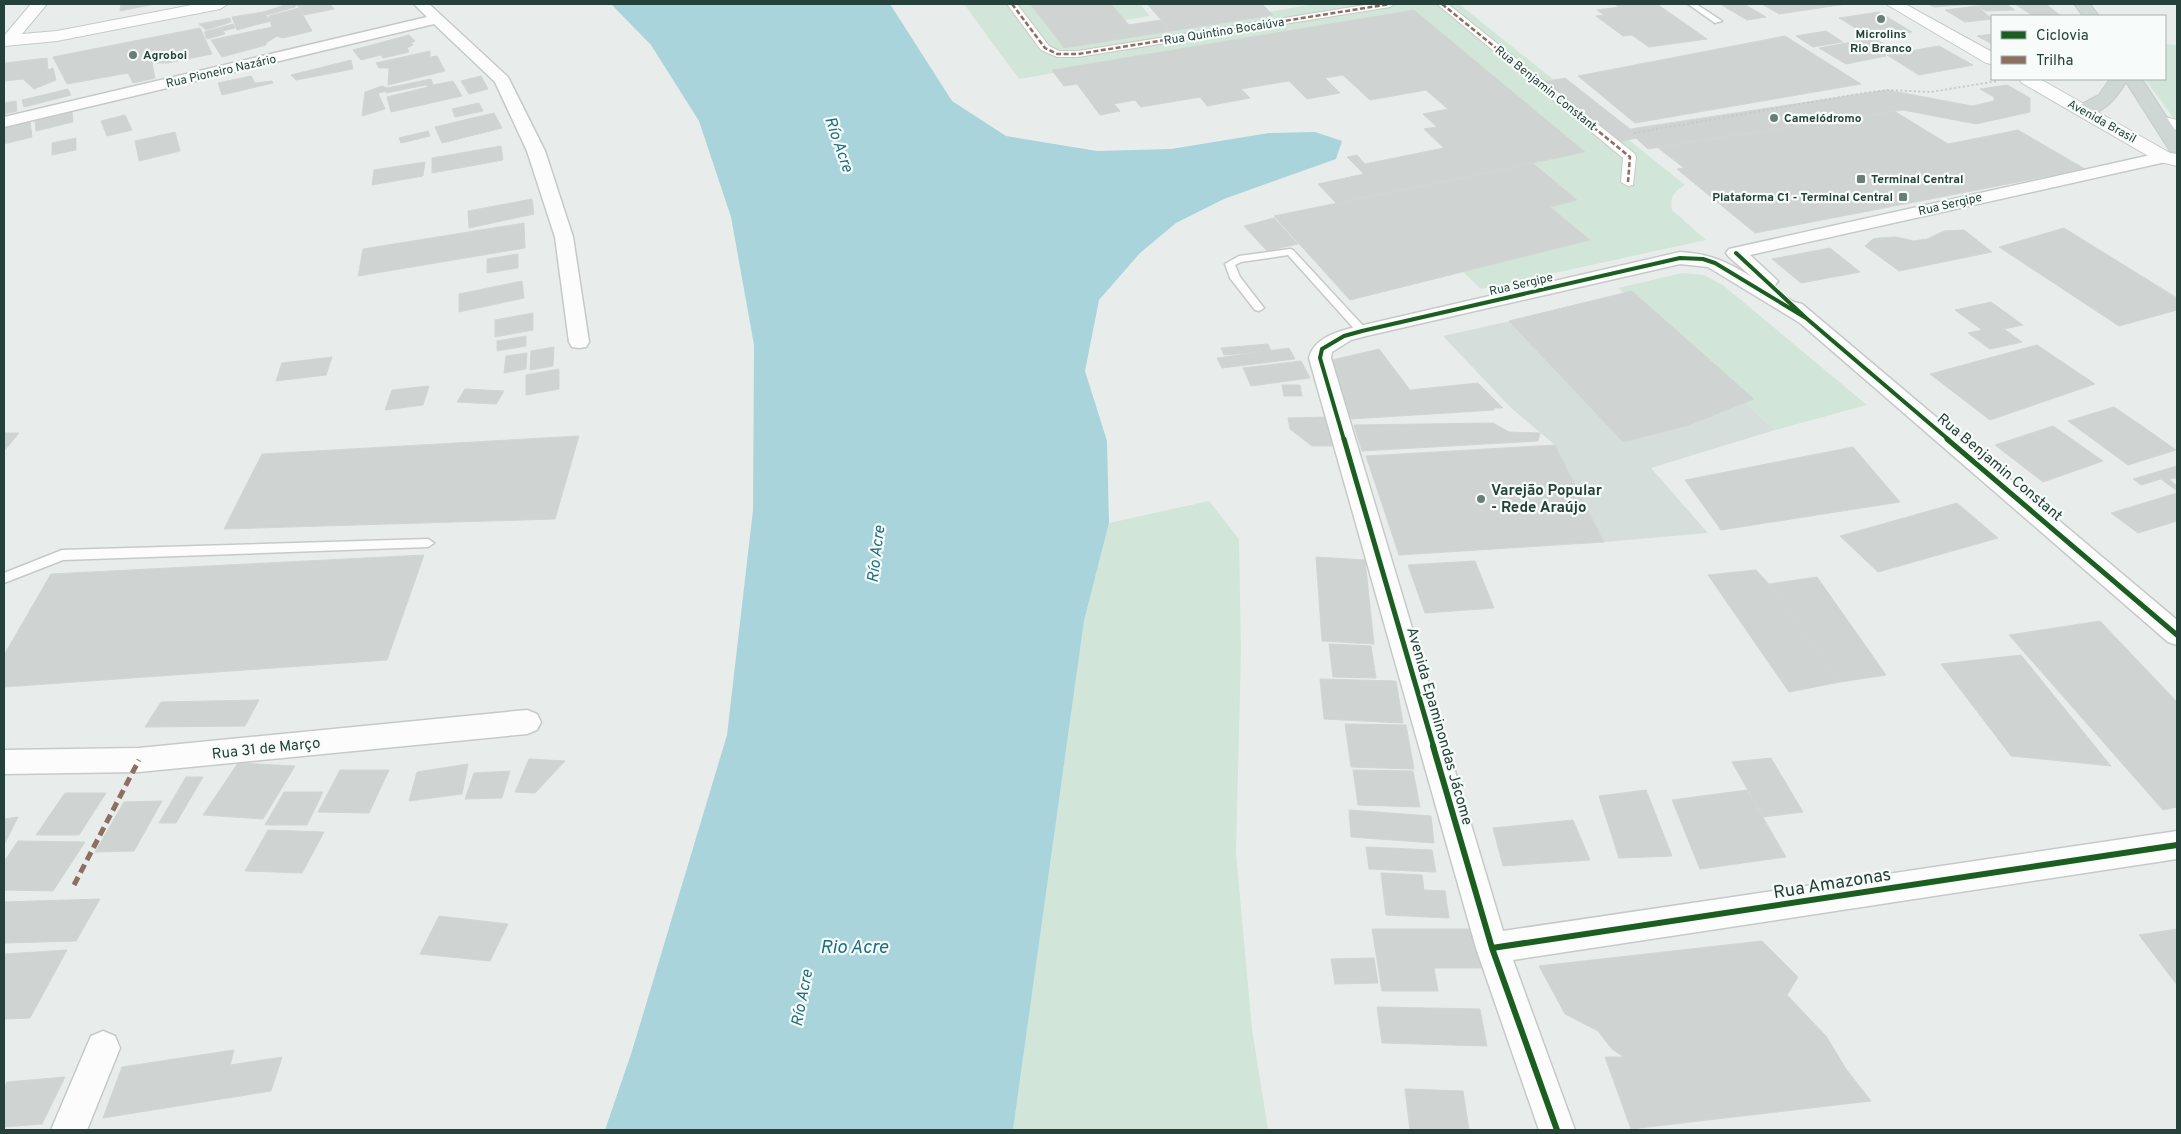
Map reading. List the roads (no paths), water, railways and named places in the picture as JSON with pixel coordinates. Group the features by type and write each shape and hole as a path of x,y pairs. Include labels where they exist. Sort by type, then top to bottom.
{"main road":[{"path":"2082,4 2090,15"},
{"path":"2084,110 2101,105 2108,98 2118,80"},
{"path":"2134,80 2169,123 2173,155"}],"street":[{"path":"5,42 39,4"},
{"path":"5,42 57,36 220,4"},
{"path":"421,4 502,80 536,151 564,237 579,342"},
{"name":"Rua Quintino Bocaiúva","path":"1012,4 1045,48 1057,54 1078,54 1390,4"},
{"name":"Rua Benjamin Constant","path":"1442,4 1630,157 1628,182"},
{"path":"1894,4 1991,58"},
{"name":"Rua Pioneiro Nazário","path":"4,122 438,20"},
{"name":"Avenida Brasil","path":"2030,80 2147,146 2173,155"},
{"name":"Rua Sergipe","path":"1736,253 2173,155"},
{"name":"Rua Benjamin Constant","path":"1736,253 1806,318 2177,635"},
{"name":"Rua Sergipe","path":"1353,334 1680,258 1703,259"},
{"name":"Rua Benjamin Constant","path":"1703,259 1728,270 1806,318"},
{"name":"Avenida Epaminondas Jácome","path":"1353,334 1322,348 1320,358 1492,948 1557,1130"},
{"name":"Rua 31 de Março","path":"4,762 139,760 528,722"},
{"name":"Rua Amazonas","path":"1492,948 2177,845"},
{"path":"69,1130 103,1048"}],"lane":[{"path":"1692,4 1718,21"},
{"path":"1259,308 1234,278 1230,264 1239,259 1290,252 1353,334"},
{"path":"4,578 62,555 428,543"}],"water":[{"name":"Rio Acre","path":"611,4 890,4 952,101 1006,136 1097,151 1171,149 1269,133 1315,132 1342,141 1336,159 1224,199 1176,223 1140,253 1099,300 1085,371 1107,441 1109,523 1084,621 1013,1130 605,1130 632,1051 727,735 753,510 754,345 731,217 699,121 651,45"}],"place":[{"name":"Microlins Rio Branco","path":"1881,19"},
{"name":"Agroboi","path":"133,55"},
{"name":"Camelódromo","path":"1774,118"},
{"name":"Terminal Central","path":"1861,179"},
{"name":"Plataforma C1 - Terminal Central","path":"1903,197"},
{"name":"Varejão Popular - Rede Araújo","path":"1481,499"}],"water label":[{"name":"Río Acre","path":"840,144"},
{"name":"Río Acre","path":"875,554"},
{"name":"Río Acre","path":"801,998"}]}
